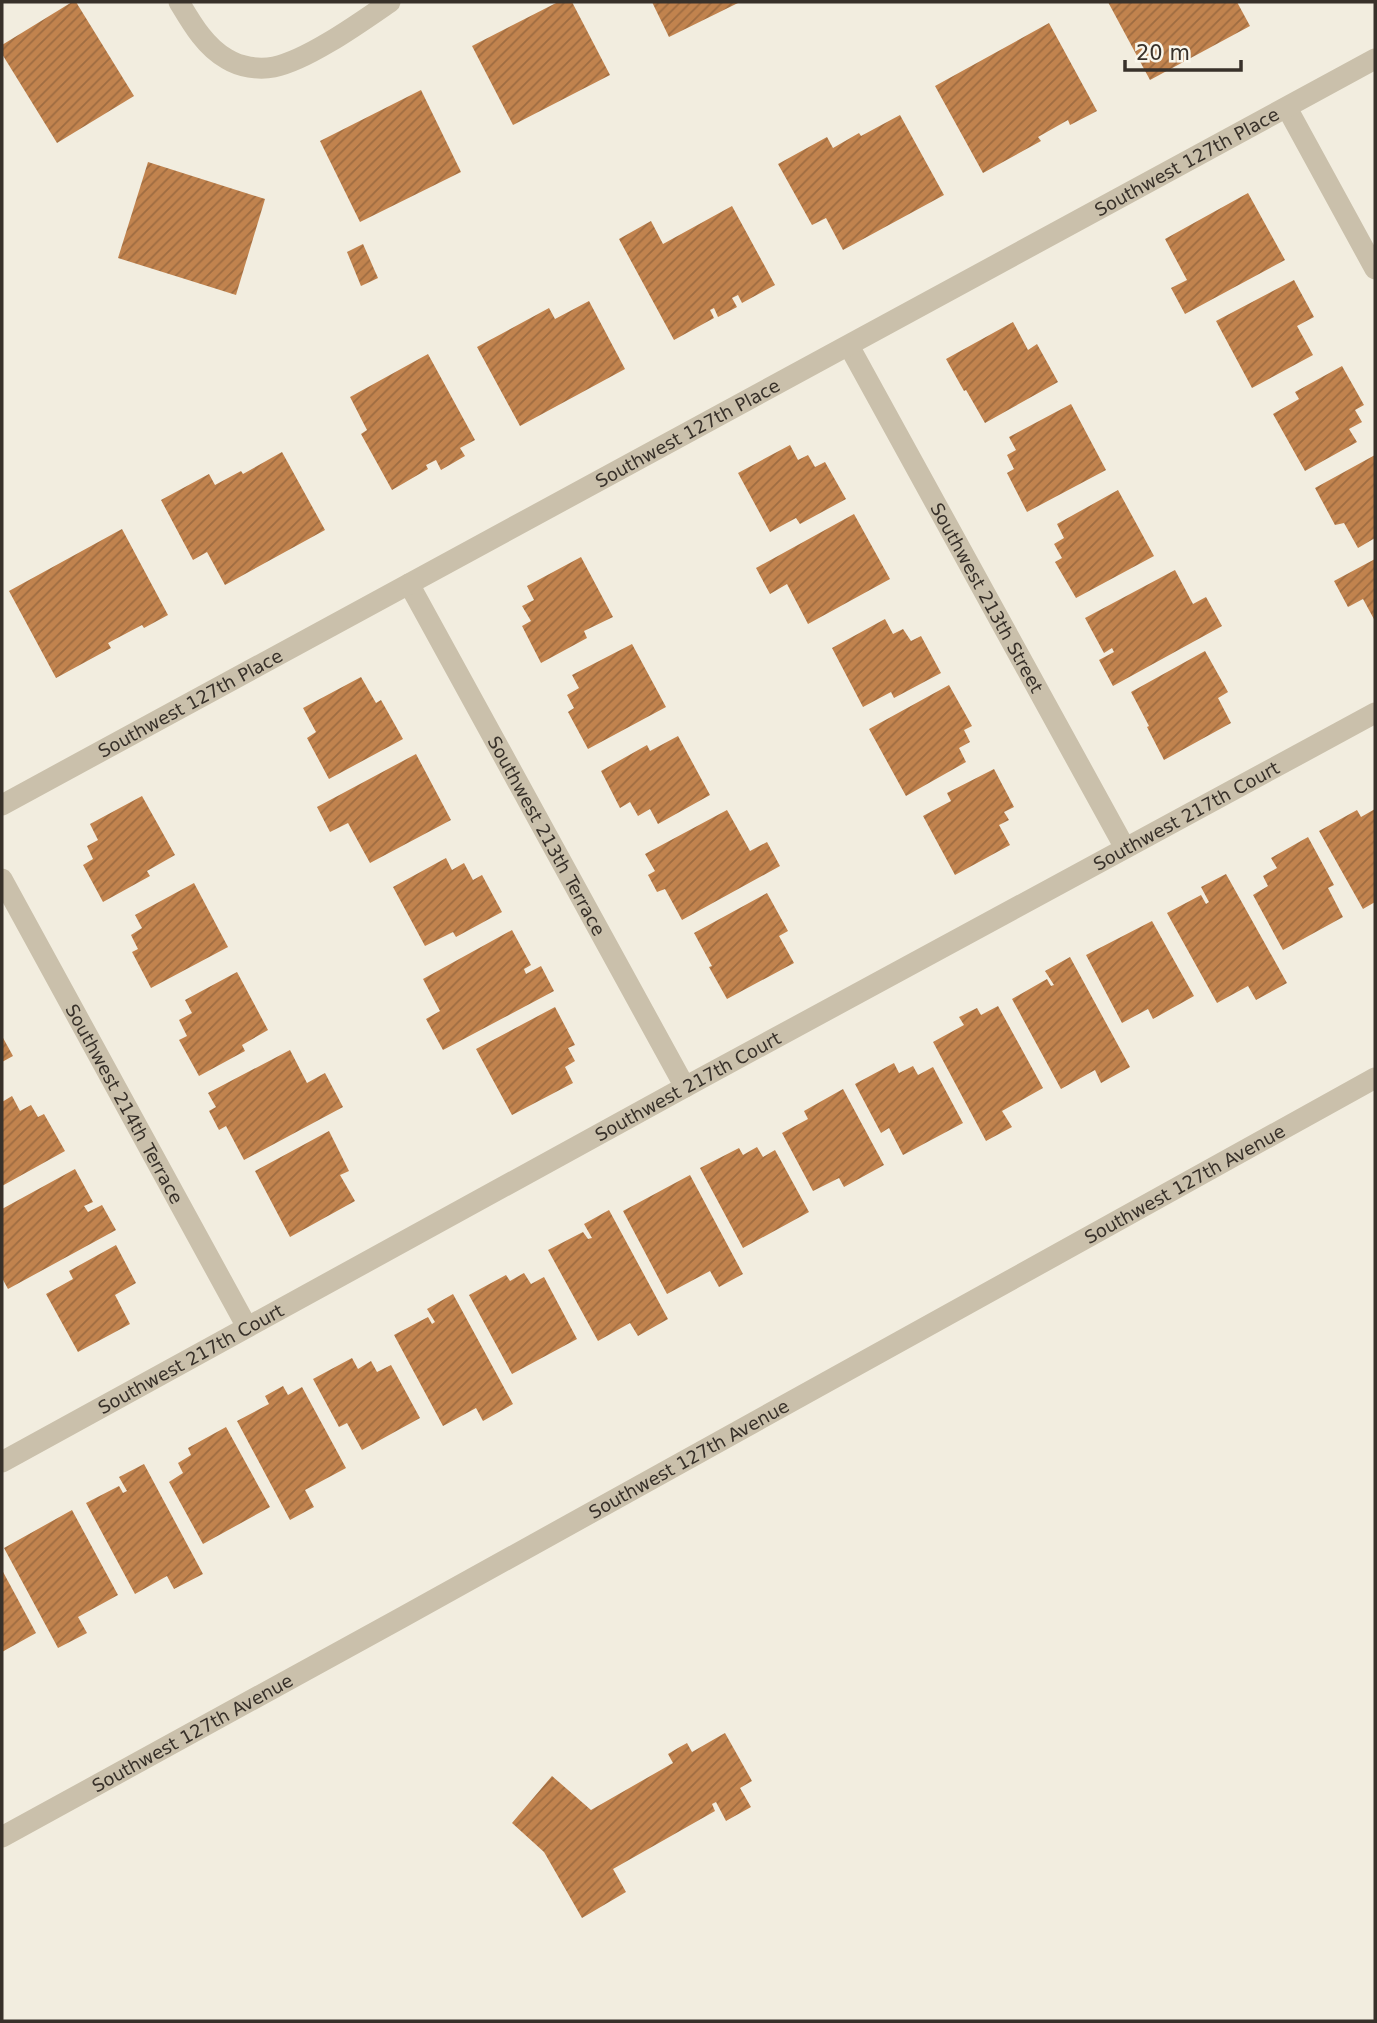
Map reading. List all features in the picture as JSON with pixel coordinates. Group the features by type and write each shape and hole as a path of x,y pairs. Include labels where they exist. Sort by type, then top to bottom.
{"street":[{"path":"179,2 210,46 226,59 248,68 273,67 296,59 390,2"},
{"name":"Southwest 127th Place","path":"2,805 1375,60"},
{"path":"1287,108 1375,269"},
{"name":"Southwest 213th Street","path":"849,346 1125,848"},
{"name":"Southwest 213th Terrace","path":"409,584 685,1087"},
{"name":"Southwest 217th Court","path":"2,1462 685,1087 1375,713"},
{"name":"Southwest 214th Terrace","path":"2,878 247,1327"},
{"name":"Southwest 127th Avenue","path":"2,1837 1375,1078"}],"building":[{"path":"76,2 134,96 57,143 2,54 2,45"},
{"path":"558,2 572,2 610,75 513,125 472,46"},
{"path":"652,2 740,2 669,37"},
{"path":"1108,2 1237,2 1250,26 1150,80"},
{"path":"1049,23 1097,111 1070,125 1068,120 1038,137 1041,141 983,173 935,86"},
{"path":"421,90 461,172 360,222 320,141"},
{"path":"900,115 944,195 843,250 826,218 812,225 778,164 827,137 833,148"},
{"path":"148,162 265,199 236,295 118,258"},
{"path":"1248,193 1285,260 1185,314 1171,288 1187,280 1165,239"},
{"path":"732,206 775,285 742,303 738,295 732,298 737,307 718,317 714,308 710,310 714,318 674,340 619,239 651,221 663,244"},
{"path":"363,244 378,278 361,286 347,252"},
{"path":"1294,280 1314,317 1297,326 1313,355 1252,388 1216,321"},
{"path":"589,301 625,369 520,426 477,347 549,308 555,319"},
{"path":"1013,322 1028,350 1037,344 1058,382 985,423 946,359"},
{"path":"428,354 475,440 460,448 465,456 441,470 436,460 426,465 428,469 392,490 361,434 367,430 350,397"},
{"path":"1342,366 1364,405 1355,410 1362,422 1349,429 1357,442 1305,471 1273,414 1299,399 1295,392"},
{"path":"1071,404 1106,470 1027,512 1007,473 1014,469 1007,455 1016,450 1009,437"},
{"path":"790,445 798,460 808,455 815,467 825,462 846,499 800,524 796,518 770,532 738,473"},
{"path":"282,452 325,530 225,585 207,552 193,560 161,500 209,474 215,485 241,471 243,474"},
{"path":"1375,455 1375,538 1358,548 1344,523 1335,525 1315,488"},
{"path":"1118,490 1154,556 1076,598 1055,562 1062,558 1054,544 1064,538 1057,524"},
{"path":"854,514 890,579 808,624 787,584 770,594 756,568"},
{"path":"122,529 168,615 108,643 111,648 56,678 9,591"},
{"path":"581,557 613,617 584,631 587,638 541,663 522,626 531,621 522,606 534,600 527,586"},
{"path":"1375,559 1375,621 1363,599 1348,607 1334,581"},
{"path":"1175,570 1193,604 1206,597 1222,626 1113,686 1099,660 1114,652 1112,648 1104,653 1085,618"},
{"path":"885,619 893,634 903,629 911,641 921,636 941,673 894,698 891,692 863,707 832,648"},
{"path":"632,644 666,707 588,749 568,712 574,708 567,695 579,688 572,675"},
{"path":"1205,651 1228,692 1218,698 1231,723 1164,760 1131,692"},
{"path":"361,677 376,703 381,700 403,739 329,779 307,738 316,732 303,708"},
{"path":"949,685 972,726 964,730 970,742 959,748 966,762 906,796 869,729"},
{"path":"678,736 710,795 658,824 650,809 638,816 630,802 620,808 601,771 647,745 650,751"},
{"path":"416,754 451,820 370,863 348,823 330,832 317,807"},
{"path":"994,769 1014,807 1004,812 1009,820 999,825 1010,845 955,875 923,816 951,801 947,793"},
{"path":"142,796 175,855 147,871 150,876 103,902 83,865 93,859 87,846 98,840 90,824"},
{"path":"1375,809 1375,902 1363,909 1319,831 1357,810 1361,817"},
{"path":"727,810 750,851 767,842 780,866 682,920 665,889 657,892 648,875 655,871 645,854"},
{"path":"1308,837 1334,885 1328,888 1343,917 1283,950 1253,895 1268,886 1263,876 1277,868 1271,858"},
{"path":"446,858 452,870 464,863 473,880 482,875 502,912 456,937 453,932 425,946 393,887"},
{"path":"1226,874 1287,983 1256,1000 1248,986 1217,1003 1167,913 1201,895 1206,904 1209,902 1201,887"},
{"path":"194,883 228,947 151,988 132,952 138,949 131,935 142,928 135,915"},
{"path":"767,893 788,931 779,936 794,963 727,999 694,933"},
{"path":"1152,921 1194,996 1153,1019 1148,1009 1122,1023 1086,955"},
{"path":"512,930 531,965 524,969 526,974 541,966 554,991 443,1050 426,1019 440,1011 423,979"},
{"path":"1070,957 1130,1067 1101,1083 1095,1070 1061,1089 1012,999 1047,979 1051,986 1054,985 1045,971"},
{"path":"237,972 268,1030 242,1045 245,1051 199,1076 179,1040 187,1036 179,1020 192,1013 185,1000"},
{"path":"998,1006 1043,1088 1002,1111 1012,1127 986,1141 933,1042 964,1025 959,1017 977,1008 981,1015"},
{"path":"555,1007 575,1045 568,1048 575,1061 565,1067 573,1083 512,1115 476,1049"},
{"path":"2,1036 13,1056 2,1062"},
{"path":"290,1050 307,1083 325,1073 343,1107 244,1160 226,1126 219,1130 209,1111 216,1107 208,1093"},
{"path":"894,1063 899,1073 913,1066 918,1075 933,1067 963,1123 903,1155 889,1128 881,1133 855,1084"},
{"path":"843,1089 884,1165 844,1187 839,1178 813,1191 782,1133 808,1119 804,1111"},
{"path":"12,1096 20,1111 31,1105 38,1117 44,1114 65,1151 2,1186 2,1102"},
{"path":"329,1131 349,1171 340,1175 355,1201 290,1237 255,1171"},
{"path":"757,1147 763,1157 775,1150 809,1212 743,1248 700,1168 739,1148 743,1155"},
{"path":"75,1169 93,1202 84,1206 88,1212 102,1205 116,1230 8,1289 2,1278 2,1209"},
{"path":"690,1175 743,1274 719,1287 710,1271 667,1294 623,1211"},
{"path":"609,1210 668,1319 638,1336 630,1323 598,1341 548,1250 583,1232 588,1239 592,1238 584,1224"},
{"path":"116,1245 136,1283 115,1295 130,1324 78,1352 46,1294 73,1279 69,1271"},
{"path":"524,1273 531,1284 544,1277 577,1339 512,1374 469,1295 506,1275 510,1281"},
{"path":"453,1294 513,1404 483,1421 476,1408 443,1426 394,1335 428,1317 432,1324 435,1322 427,1309"},
{"path":"352,1358 358,1369 371,1361 377,1372 391,1365 420,1418 362,1450 347,1423 339,1427 313,1379"},
{"path":"283,1386 288,1395 302,1387 346,1468 305,1490 314,1507 290,1520 237,1421 269,1404 265,1396"},
{"path":"226,1427 270,1507 203,1544 169,1482 183,1473 178,1463 191,1455 188,1448"},
{"path":"144,1464 203,1574 174,1589 167,1576 135,1594 86,1503 119,1486 123,1493 127,1491 119,1477"},
{"path":"72,1510 118,1595 78,1617 87,1633 58,1648 4,1548"},
{"path":"2,1570 36,1633 2,1652"},
{"path":"725,1733 752,1781 740,1788 751,1807 726,1821 716,1802 712,1804 715,1811 613,1869 626,1892 582,1918 544,1852 512,1823 552,1776 591,1810 673,1763 668,1754 678,1748 687,1743 692,1752"}]}
